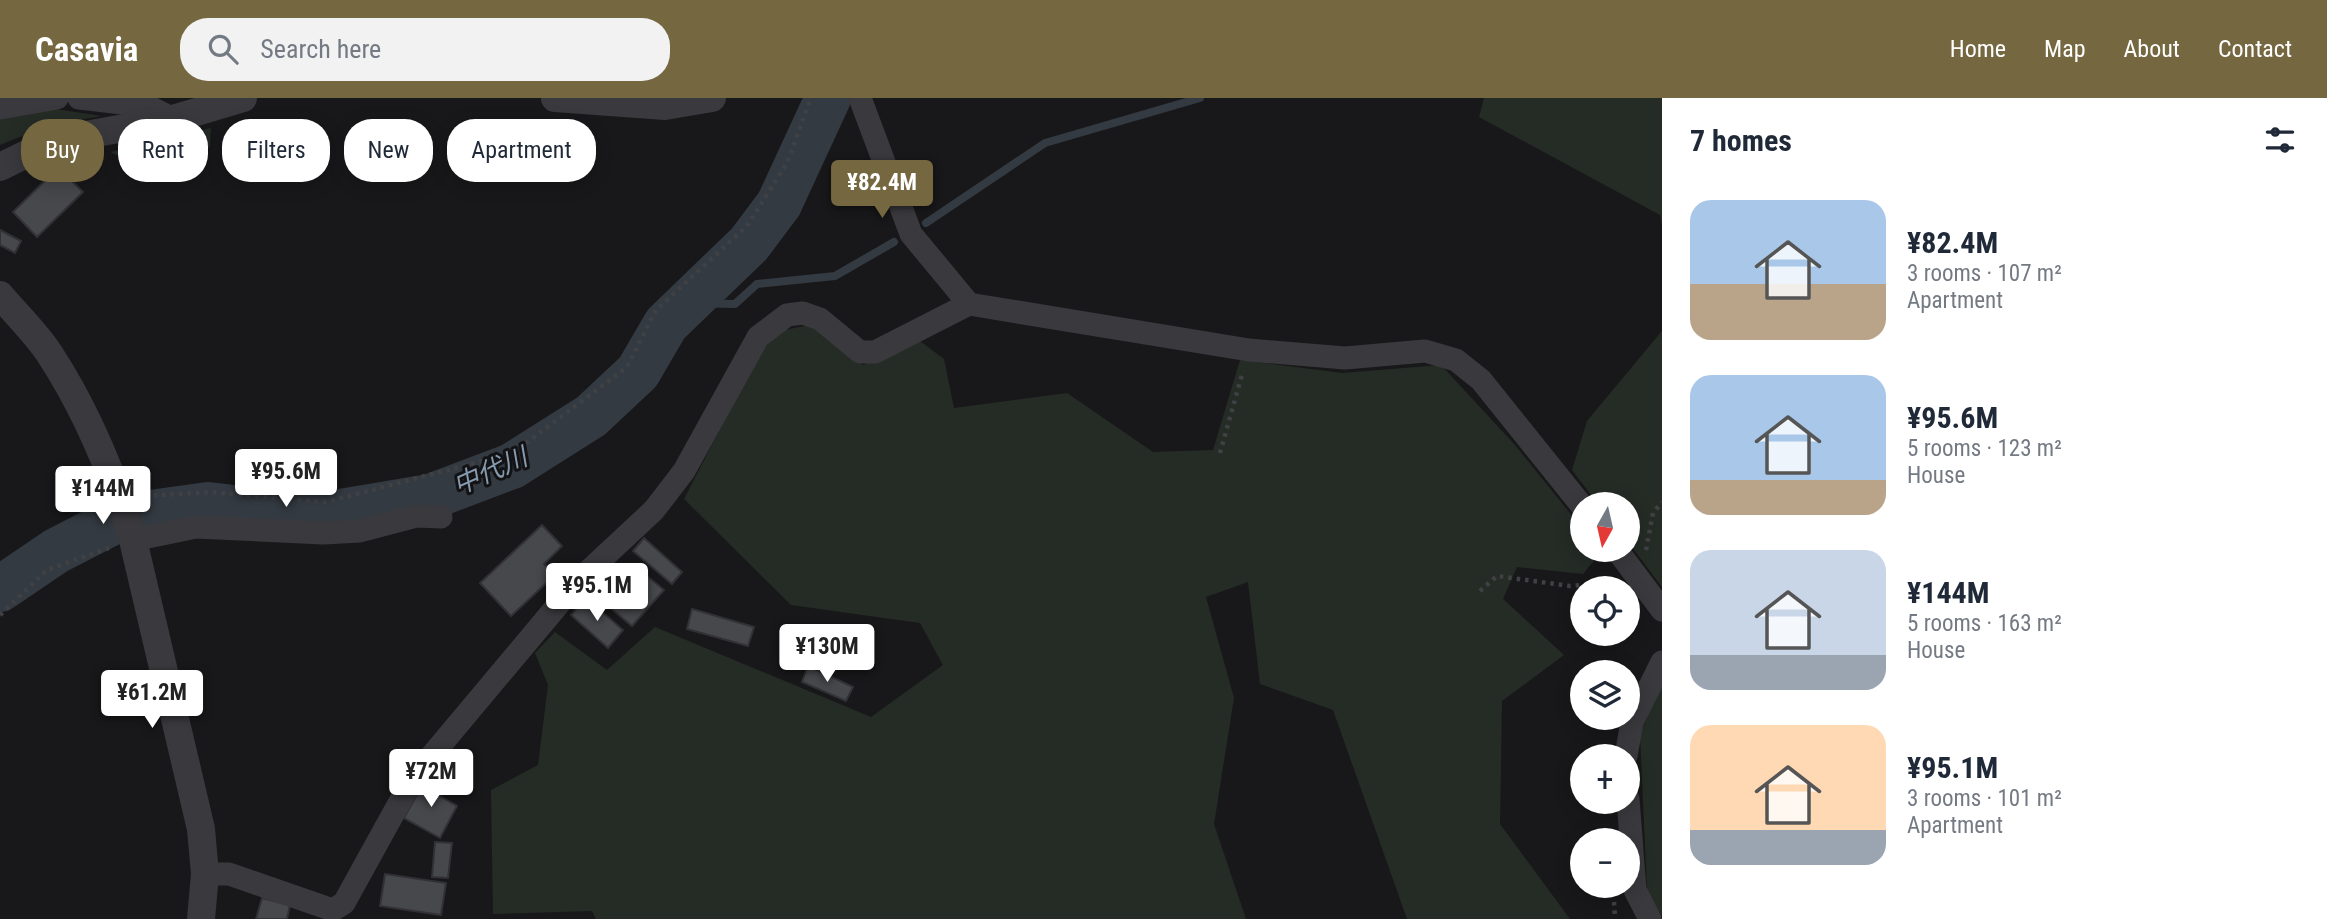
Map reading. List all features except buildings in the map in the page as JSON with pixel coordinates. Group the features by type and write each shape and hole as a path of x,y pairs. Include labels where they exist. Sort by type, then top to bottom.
{"street":[{"path":"0,108 57,98"},
{"path":"79,98 148,106 171,119"},
{"path":"176,119 243,98"},
{"path":"555,98 665,106 712,98"},
{"path":"860,98 911,234 970,304"},
{"path":"0,167 53,141 118,130"},
{"path":"0,295 48,352 92,429 120,497 133,540 201,829 205,874 201,919"},
{"path":"205,874 229,873 333,910 344,903 413,778 578,582 654,510 684,471 758,337 787,315 803,313 820,319 860,352 875,352 970,304 1249,349 1345,358 1425,351 1456,360 1481,380 1571,492"},
{"path":"133,540 196,527 323,533 360,531 416,516 441,517"},
{"path":"1627,562 1662,610"},
{"path":"1628,744 1632,722 1662,662"},
{"path":"1629,814 1635,890 1650,919"}],"path":[{"path":"120,497 211,492 326,502 513,453 628,367 656,310 747,226 788,163 811,98"},
{"path":"1220,453 1249,349"},
{"path":"1480,591 1497,576 1570,586 1641,580 1653,513 1662,502"},
{"path":"0,615 47,570 133,540"}],"shaded area":[{"path":"1484,98 1662,98 1662,225 1660,215 1479,117"},
{"path":"55,109 102,116 84,119 21,119 21,136 0,145 0,119"},
{"path":"211,128 208,148 208,129"},
{"path":"814,324 863,365 920,341 944,359 954,408 1067,393 1153,452 1213,450 1240,360 1342,373 1441,365 1515,445 1570,513 1570,562 1593,562 1583,574 1517,567 1503,599 1564,655 1502,701 1500,824 1570,919 1407,919 1333,710 1260,684 1248,582 1206,597 1234,698 1214,824 1246,919 596,919 592,911 493,914 491,790 538,765 548,685 535,653 555,632 607,670 655,627 871,717 943,665 920,623 791,605 684,499 770,333"},
{"path":"1662,331 1662,587 1640,558 1640,492 1589,492 1572,470 1587,421"},
{"path":"1662,683 1662,916 1647,891 1640,734"}],"waterway":[{"name":"中代川","path":"0,589 56,551 122,517 208,505 311,517 430,497 512,466 591,416 638,372 666,324 749,244 779,204 828,98"},
{"path":"926,223 1045,143 1200,98"},
{"path":"689,303 735,304 757,284 835,276 894,242"}]}
